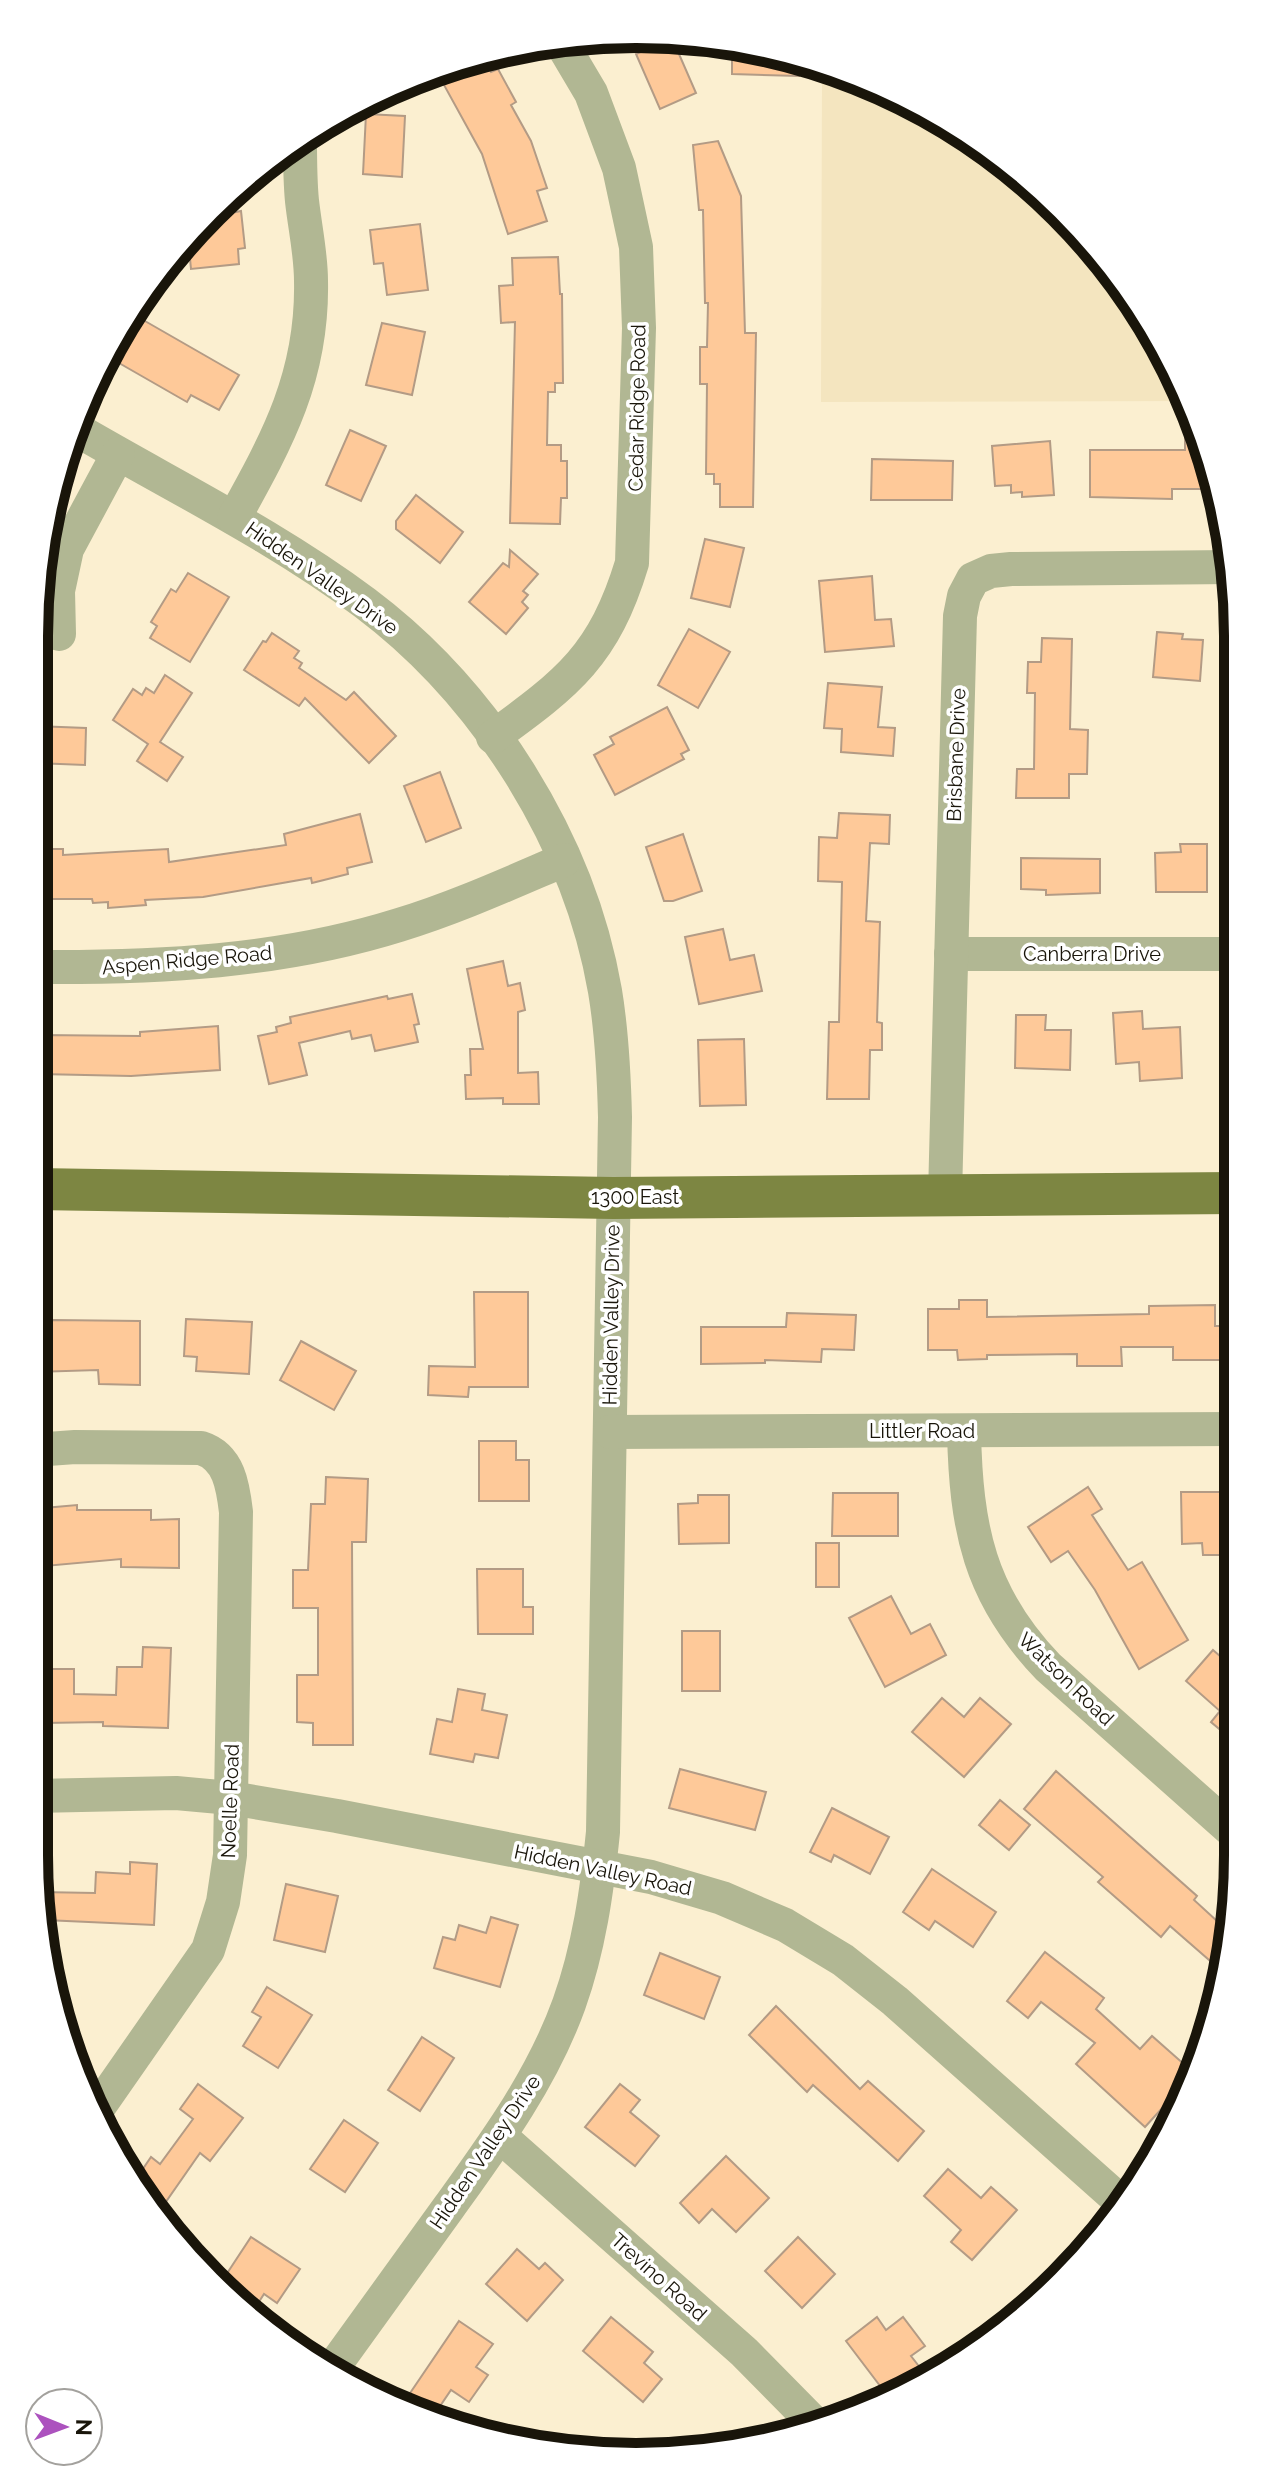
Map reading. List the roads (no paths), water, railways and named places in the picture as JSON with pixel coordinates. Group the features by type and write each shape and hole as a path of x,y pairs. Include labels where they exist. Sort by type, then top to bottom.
{"main road":[{"name":"1300 East","path":"48,1189 613,1198 1224,1193"}],"street":[{"name":"Cedar Ridge Road","path":"493,737 545,700 579,668 605,632 621,598 632,563 639,328 636,247 619,168 591,93 567,52"},
{"path":"234,518 281,432 304,362 311,309 311,280 300,153"},
{"name":"Hidden Valley Drive","path":"84,434 234,518 353,595 403,633 438,667 522,778 564,860 582,906 604,988 614,1074 610,1432 603,1832 589,1937 568,2006 538,2074 500,2136 338,2361"},
{"path":"59,634 58,591 67,549 118,454"},
{"name":"Brisbane Drive","path":"945,1196 960,616 964,596 973,579 991,571 1220,567"},
{"name":"Aspen Ridge Road","path":"48,967 196,963 296,950 398,925 564,860"},
{"name":"Canberra Drive","path":"951,954 1224,954"},
{"name":"Littler Road","path":"610,1432 1224,1429"},
{"name":"Watson Road","path":"964,1431 972,1524 1001,1609 1021,1639 1048,1667 1224,1823"},
{"name":"Noelle Road","path":"48,1449 185,1447 212,1452 228,1474 236,1512 230,1855 225,1890 208,1950 103,2101"},
{"name":"Hidden Valley Road","path":"48,1796 176,1793 231,1798 651,1877 722,1898 785,1925 843,1960 895,2001 1115,2196"},
{"name":"Trevino Road","path":"500,2136 744,2352 808,2417"}]}
